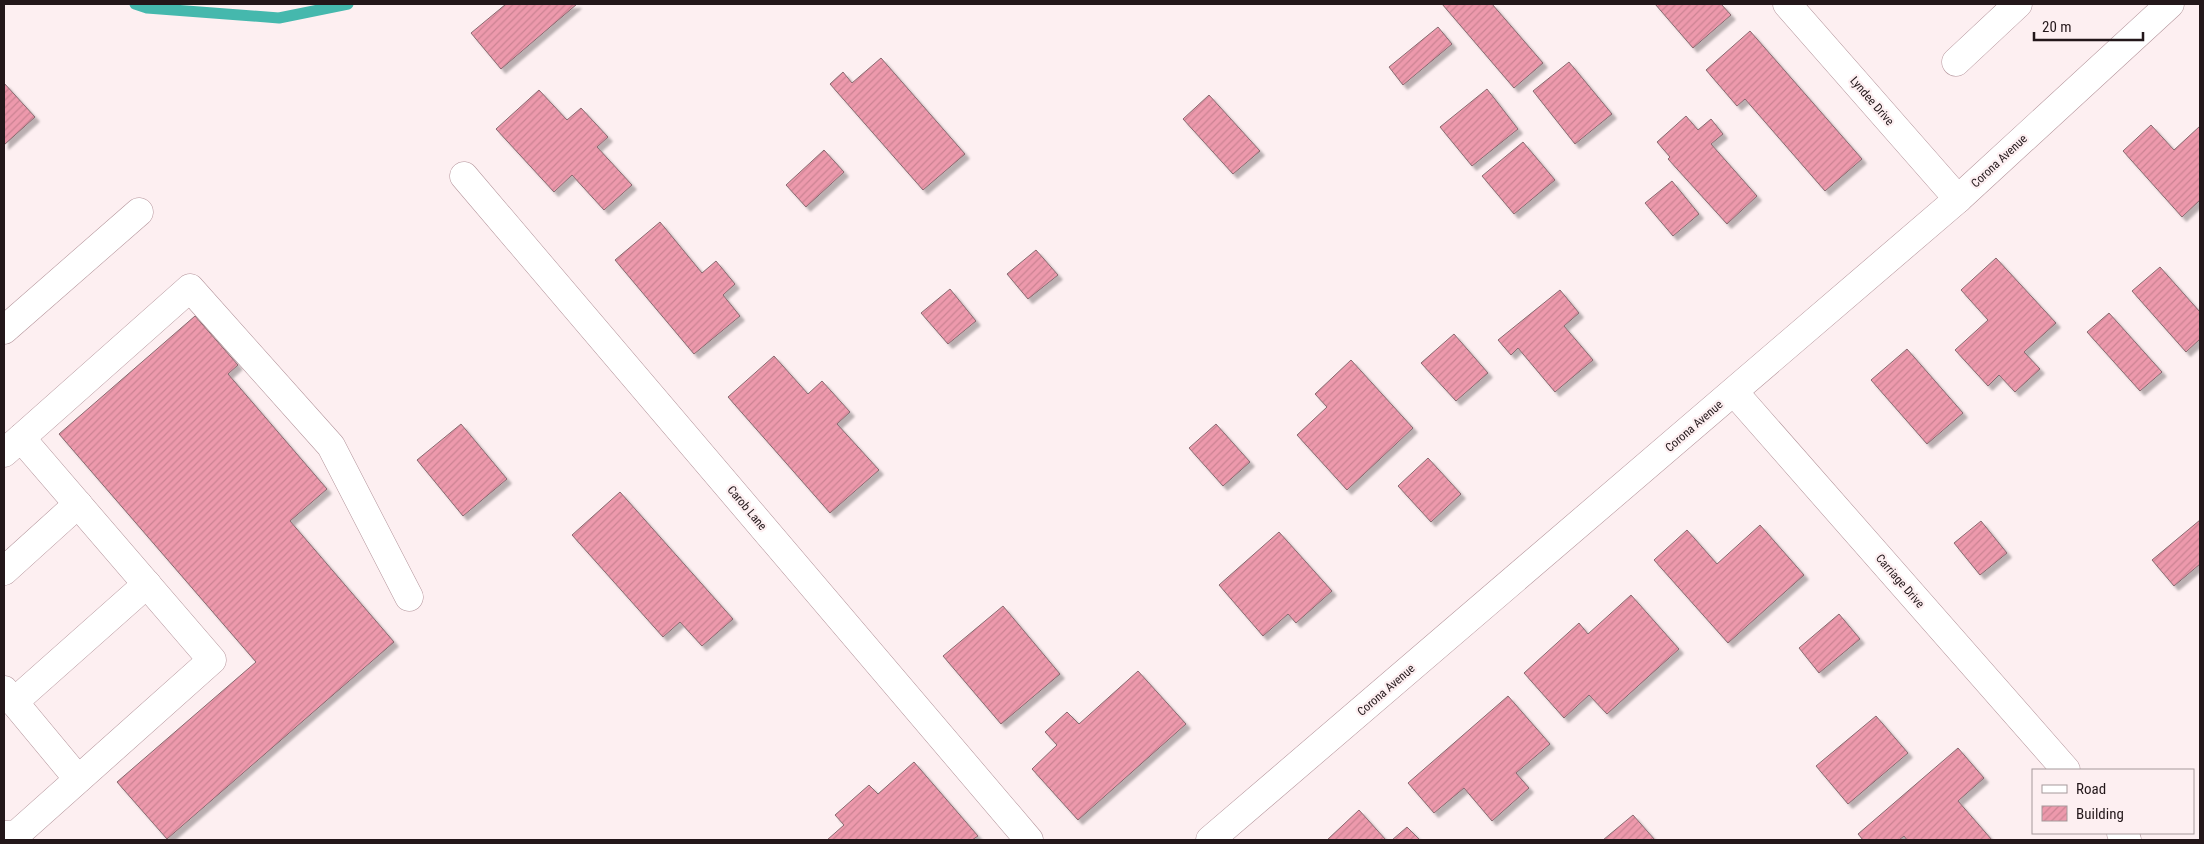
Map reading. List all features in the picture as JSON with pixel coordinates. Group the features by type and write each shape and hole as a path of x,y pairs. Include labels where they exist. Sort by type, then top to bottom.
{"street":[{"name":"Lyndee Drive","path":"1787,4 1958,198"},
{"path":"1956,62 2018,4"},
{"name":"Corona Avenue","path":"1210,840 1958,198 2170,4"},
{"name":"Carob Lane","path":"464,176 1029,840"},
{"path":"4,330 139,212"},
{"path":"4,835 16,834 212,660 78,504 12,446 190,288 331,446 409,598"},
{"name":"Carriage Drive","path":"1734,392 2065,769"},
{"path":"4,571 78,504"},
{"path":"78,779 9,696 147,584"}],"building":[{"path":"506,4 577,4 501,69 471,33"},
{"path":"1442,4 1492,4 1543,63 1514,88"},
{"path":"1655,4 1721,4 1731,15 1693,48"},
{"path":"1438,27 1452,44 1403,85 1389,67"},
{"path":"1750,31 1862,159 1825,191 1745,99 1737,106 1706,70"},
{"path":"881,58 965,154 923,190 830,84 843,72 852,83"},
{"path":"1569,62 1612,114 1575,144 1533,91"},
{"path":"4,83 35,117 4,145"},
{"path":"1487,89 1518,129 1472,166 1440,127"},
{"path":"539,90 567,120 581,108 608,137 597,147 632,185 604,210 572,175 554,192 496,129"},
{"path":"1209,95 1260,151 1233,174 1183,119"},
{"path":"1686,116 1698,130 1711,119 1723,134 1711,144 1757,196 1727,224 1668,159 1670,157 1657,142"},
{"path":"2151,125 2174,150 2200,126 2200,200 2182,217 2123,151"},
{"path":"1523,142 1555,180 1514,214 1482,176"},
{"path":"824,150 844,172 806,207 786,185"},
{"path":"1672,181 1699,214 1673,236 1645,203"},
{"path":"660,222 702,273 716,261 735,284 723,295 740,316 694,354 615,260"},
{"path":"1036,250 1058,275 1028,299 1007,274"},
{"path":"1996,258 2056,323 2024,352 2040,369 2015,392 1999,375 1988,386 1955,350 1988,320 1961,290"},
{"path":"2160,267 2200,312 2200,339 2186,352 2132,291"},
{"path":"950,289 976,321 948,344 921,313"},
{"path":"1560,290 1579,313 1564,326 1593,360 1555,392 1518,348 1511,355 1498,340"},
{"path":"2109,313 2162,372 2140,391 2087,332"},
{"path":"195,316 238,365 228,374 327,489 290,521 394,642 167,839 117,782 256,662 59,434"},
{"path":"1454,334 1488,373 1456,401 1421,363"},
{"path":"1907,349 1963,413 1927,444 1871,380"},
{"path":"774,356 808,394 822,381 850,412 837,424 879,470 830,513 728,397"},
{"path":"1351,360 1413,428 1347,490 1297,435 1327,407 1315,394"},
{"path":"461,424 507,479 463,516 417,460"},
{"path":"1216,424 1250,462 1223,486 1189,448"},
{"path":"1428,458 1461,494 1431,522 1398,486"},
{"path":"620,492 733,619 702,646 680,622 663,637 572,535"},
{"path":"2200,520 2200,564 2174,586 2152,560"},
{"path":"1981,521 2007,553 1980,575 1954,543"},
{"path":"1760,525 1804,575 1728,643 1654,560 1687,530 1717,564"},
{"path":"1279,532 1332,591 1296,623 1288,614 1263,636 1219,585"},
{"path":"1631,595 1679,649 1607,714 1589,695 1564,718 1524,673 1579,623 1588,634"},
{"path":"1003,606 1060,674 1001,724 943,656"},
{"path":"1839,614 1860,639 1819,673 1799,648"},
{"path":"1138,671 1186,724 1078,820 1032,769 1057,745 1045,732 1067,712 1079,724"},
{"path":"1508,696 1550,744 1516,773 1529,788 1492,821 1464,788 1434,813 1408,783"},
{"path":"1876,716 1908,753 1848,804 1816,766"},
{"path":"1958,748 1984,778 1958,801 1992,840 1907,840 1904,836 1899,840 1863,840 1858,834"},
{"path":"914,762 978,836 972,840 827,840 844,825 835,815 869,785 878,794"},
{"path":"1359,810 1386,840 1327,840"},
{"path":"1633,815 1655,840 1603,840"},
{"path":"1407,827 1420,840 1392,840"}],"waterway":[{"path":"135,4 147,8 279,18 348,4"}]}
